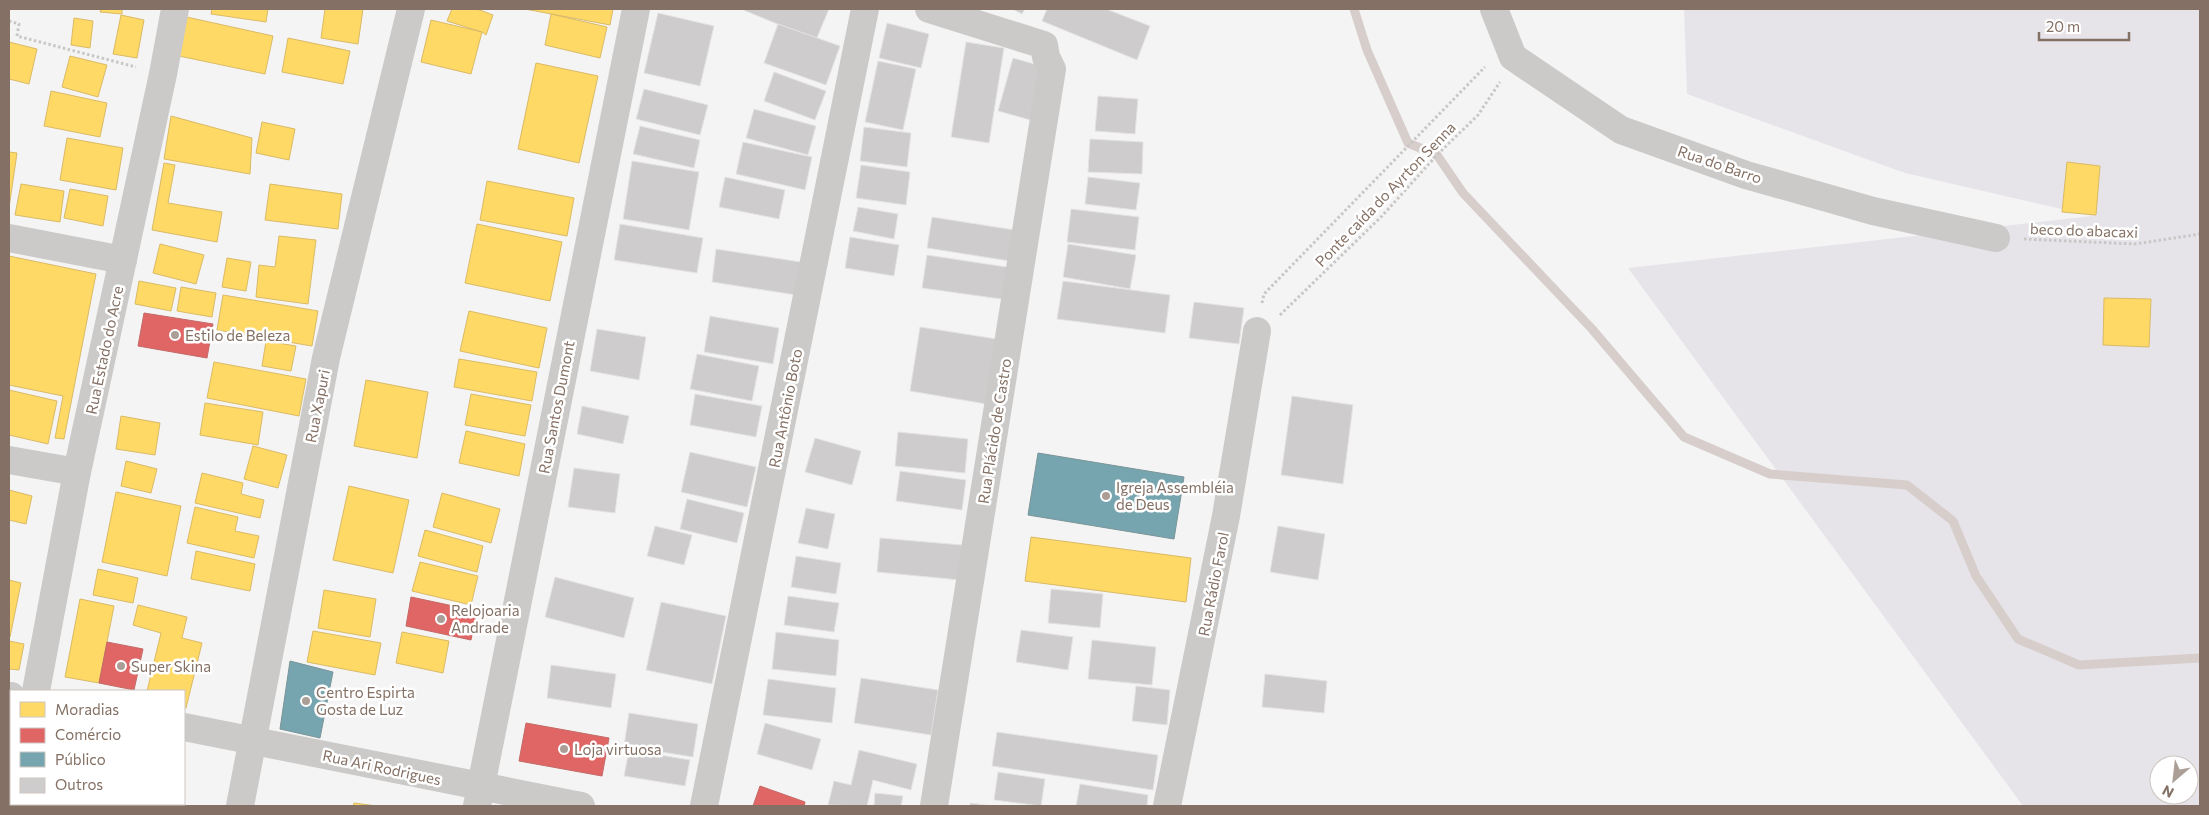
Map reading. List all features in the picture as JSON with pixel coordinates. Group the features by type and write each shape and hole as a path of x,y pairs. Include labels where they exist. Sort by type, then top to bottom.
{"street":[{"name":"Rua Estado do Acre","path":"36,690 77,472 163,74 175,9"},
{"name":"Rua Xapuri","path":"240,806 251,740 326,358 411,9"},
{"name":"Rua Santos Dumont","path":"479,797 636,9"},
{"name":"Rua Antônio Boto","path":"704,806 865,9"},
{"path":"1494,9 1510,50"},
{"name":"Rua Plácido de Castro","path":"934,806 1052,70 1046,57 1044,45 946,11"},
{"name":"Rua do Barro","path":"1510,50 1621,130 1746,175 1873,210 1996,238"},
{"path":"9,238 123,260"},
{"name":"Rua Rádio Farol","path":"1167,806 1226,516 1257,331"},
{"path":"9,460 77,472"},
{"name":"Rua Ari Rodrigues","path":"185,727 251,740 479,797 581,806"}],"path":[{"path":"9,21 19,24 17,36 163,74"},
{"path":"1257,331 1264,294 1510,50"},
{"name":"Ponte caída do Ayrton Senna","path":"1257,331 1277,319 1382,216 1436,155 1478,115 1506,73 1510,50"},
{"name":"beco do abacaxi","path":"1996,238 2135,244 2200,234"}],"shaded area":[{"path":"1684,9 2200,9 2200,806 2023,806 1628,268 2092,216 1905,173 1687,94"}],"building: Moradias":[{"path":"101,9 122,9 122,14 100,12"},
{"path":"212,9 268,9 266,22 211,14"},
{"path":"325,9 363,9 358,44 321,38"},
{"path":"452,9 477,9 493,15 486,35 447,21"},
{"path":"525,9 613,9 610,25"},
{"path":"551,14 607,27 600,58 545,45"},
{"path":"121,15 144,20 137,58 113,54"},
{"path":"182,16 273,36 265,74 174,55"},
{"path":"74,18 93,21 90,48 71,45"},
{"path":"431,20 482,32 471,74 421,62"},
{"path":"288,38 350,51 343,84 282,72"},
{"path":"9,42 37,49 29,84 9,79"},
{"path":"70,56 107,65 98,97 62,87"},
{"path":"536,63 598,76 579,163 518,149"},
{"path":"51,91 107,103 100,137 44,126"},
{"path":"171,116 252,138 250,174 164,159"},
{"path":"262,122 295,129 289,160 256,153"},
{"path":"67,138 123,148 116,190 60,180"},
{"path":"9,152 17,153 9,208"},
{"path":"2067,162 2100,166 2096,215 2062,212"},
{"path":"164,163 175,165 168,203 222,212 217,242 152,230"},
{"path":"487,181 574,198 567,236 480,220"},
{"path":"21,184 64,191 60,222 15,215"},
{"path":"270,184 342,194 338,229 265,220"},
{"path":"70,189 108,196 103,226 64,218"},
{"path":"477,224 562,242 550,301 465,283"},
{"path":"279,236 316,240 308,304 256,297 259,265 275,267"},
{"path":"160,244 204,255 196,284 153,273"},
{"path":"9,256 96,274 64,439 55,438 63,396 9,385"},
{"path":"227,258 251,262 246,291 222,287"},
{"path":"139,281 176,288 171,311 135,304"},
{"path":"181,287 216,293 212,317 177,311"},
{"path":"223,295 318,311 312,346 217,330"},
{"path":"2104,298 2151,299 2149,347 2103,345"},
{"path":"469,311 547,328 539,368 460,351"},
{"path":"266,341 296,346 291,371 262,366"},
{"path":"459,359 537,372 532,401 454,387"},
{"path":"214,362 306,379 299,416 207,398"},
{"path":"366,380 428,392 417,458 354,446"},
{"path":"9,390 57,401 48,444 9,435"},
{"path":"471,394 531,405 525,436 465,425"},
{"path":"205,403 263,412 258,445 200,435"},
{"path":"121,416 160,423 155,455 116,449"},
{"path":"466,431 525,444 519,476 459,463"},
{"path":"253,446 287,455 278,488 244,479"},
{"path":"126,461 157,469 151,493 121,486"},
{"path":"202,473 243,483 241,494 264,500 260,518 195,503"},
{"path":"349,486 409,500 393,573 333,560"},
{"path":"9,490 32,496 26,524 9,520"},
{"path":"116,492 181,506 167,576 102,562"},
{"path":"442,493 500,509 491,543 433,527"},
{"path":"195,507 238,517 235,531 259,536 254,558 187,543"},
{"path":"425,530 483,546 477,572 418,556"},
{"path":"1031,537 1191,558 1186,602 1025,581"},
{"path":"196,551 255,564 250,591 191,579"},
{"path":"420,562 478,576 471,605 412,591"},
{"path":"98,569 138,578 133,603 93,595"},
{"path":"9,580 21,583 10,637 9,636"},
{"path":"324,590 376,599 370,637 318,628"},
{"path":"80,599 114,606 99,683 65,677"},
{"path":"138,605 187,617 182,638 202,643 186,708 185,690 147,690 161,633 133,625"},
{"path":"313,631 381,643 375,675 307,662"},
{"path":"402,632 449,641 443,673 396,663"},
{"path":"9,641 24,644 19,670 9,669"},
{"path":"354,803 377,806 353,806"}],"building: Comércio":[{"name":"Estilo de Beleza","path":"144,313 213,324 207,358 138,346"},
{"name":"Relojoaria Andrade","path":"411,597 477,611 471,640 406,626"},
{"name":"Super Skina","path":"107,642 143,649 134,690 99,683"},
{"name":"Loja virtuosa","path":"526,723 609,738 602,776 519,761"},
{"path":"760,786 805,802 804,806 753,806"},
{"path":"79,805 124,805 124,806"}],"building: Público":[{"name":"Igreja Assembléia de Deus","path":"1038,453 1184,477 1174,539 1028,515"},
{"name":"Centro Espirta Gosta de Luz","path":"290,661 333,672 320,738 280,729"}],"building: Outros":[{"path":"741,9 829,9 816,40"},
{"path":"1012,9 1025,9 1022,14"},
{"path":"1047,9 1106,9 1150,26 1137,60 1042,21"},
{"path":"658,13 714,26 700,86 644,73"},
{"path":"887,23 929,34 921,68 879,58"},
{"path":"778,24 840,46 826,85 764,63"},
{"path":"966,42 1004,48 989,143 951,137"},
{"path":"1013,58 1049,68 1034,121 998,111"},
{"path":"878,61 916,69 903,130 865,122"},
{"path":"774,72 826,91 815,120 764,101"},
{"path":"644,89 708,105 700,135 636,119"},
{"path":"1098,96 1138,99 1135,134 1095,131"},
{"path":"754,109 816,126 808,155 746,138"},
{"path":"640,126 700,140 694,168 633,154"},
{"path":"864,127 911,133 907,167 860,161"},
{"path":"1090,139 1143,142 1142,174 1088,172"},
{"path":"743,142 812,157 805,190 736,174"},
{"path":"632,161 699,172 689,230 623,219"},
{"path":"861,165 910,172 906,205 856,198"},
{"path":"725,177 785,190 779,219 719,207"},
{"path":"1088,177 1140,183 1136,210 1085,204"},
{"path":"858,207 898,214 894,239 853,231"},
{"path":"1071,209 1139,217 1135,250 1067,242"},
{"path":"932,217 1021,231 1016,262 927,248"},
{"path":"620,224 703,238 697,273 614,260"},
{"path":"850,237 899,245 894,276 845,268"},
{"path":"1068,244 1136,255 1130,289 1063,277"},
{"path":"716,249 801,262 796,295 712,282"},
{"path":"927,255 1013,268 1008,300 922,288"},
{"path":"1063,281 1170,295 1165,333 1057,319"},
{"path":"1194,302 1244,308 1239,344 1189,338"},
{"path":"710,316 779,328 773,364 704,352"},
{"path":"920,327 1003,340 992,405 910,391"},
{"path":"597,329 646,337 639,380 590,371"},
{"path":"697,354 759,366 752,401 690,389"},
{"path":"695,394 762,406 756,437 690,425"},
{"path":"1292,396 1353,405 1343,484 1281,475"},
{"path":"582,406 629,416 623,444 577,434"},
{"path":"898,432 968,439 965,473 895,466"},
{"path":"815,438 861,451 852,485 805,472"},
{"path":"690,452 756,467 747,507 681,492"},
{"path":"574,468 620,474 615,513 568,507"},
{"path":"900,471 966,480 962,510 896,501"},
{"path":"687,499 744,513 737,543 680,529"},
{"path":"806,508 835,514 828,549 798,543"},
{"path":"655,526 692,535 684,565 647,556"},
{"path":"1278,526 1325,534 1318,580 1270,572"},
{"path":"880,538 962,545 960,580 877,572"},
{"path":"796,556 841,563 836,594 791,587"},
{"path":"555,577 634,598 624,638 545,617"},
{"path":"1051,589 1103,594 1100,628 1048,623"},
{"path":"788,596 839,603 834,632 784,625"},
{"path":"661,602 726,616 712,684 646,670"},
{"path":"1021,630 1073,637 1068,670 1016,662"},
{"path":"776,632 839,640 836,676 772,669"},
{"path":"1092,640 1156,647 1152,685 1088,679"},
{"path":"551,665 616,674 611,708 547,698"},
{"path":"1265,674 1327,681 1324,713 1262,707"},
{"path":"861,678 938,690 931,735 854,723"},
{"path":"768,679 836,688 832,723 763,715"},
{"path":"1136,686 1170,690 1167,725 1132,721"},
{"path":"629,713 698,724 693,757 624,746"},
{"path":"765,723 821,739 812,770 757,754"},
{"path":"997,732 1158,755 1153,790 992,766"},
{"path":"629,750 690,760 685,786 624,776"},
{"path":"859,750 917,764 911,790 873,780 867,806 828,805 834,781 851,785"},
{"path":"998,772 1045,779 1041,806 994,800"},
{"path":"1080,784 1148,795 1147,806 1076,806"},
{"path":"875,793 903,796 901,806 874,806"},
{"path":"970,803 993,806 970,806"}],"waterway":[{"path":"1354,9 1367,50 1408,143 1437,155 1463,193 1592,329 1684,437 1770,474 1907,485 1953,521 1976,576 2018,639 2079,665 2200,658"}],"place":[{"name":"Estilo de Beleza","path":"175,335"},
{"name":"Igreja Assembléia de Deus","path":"1106,496"},
{"name":"Relojoaria Andrade","path":"441,619"},
{"name":"Super Skina","path":"121,666"},
{"name":"Centro Espirta Gosta de Luz","path":"306,701"},
{"name":"Loja virtuosa","path":"564,749"}]}
